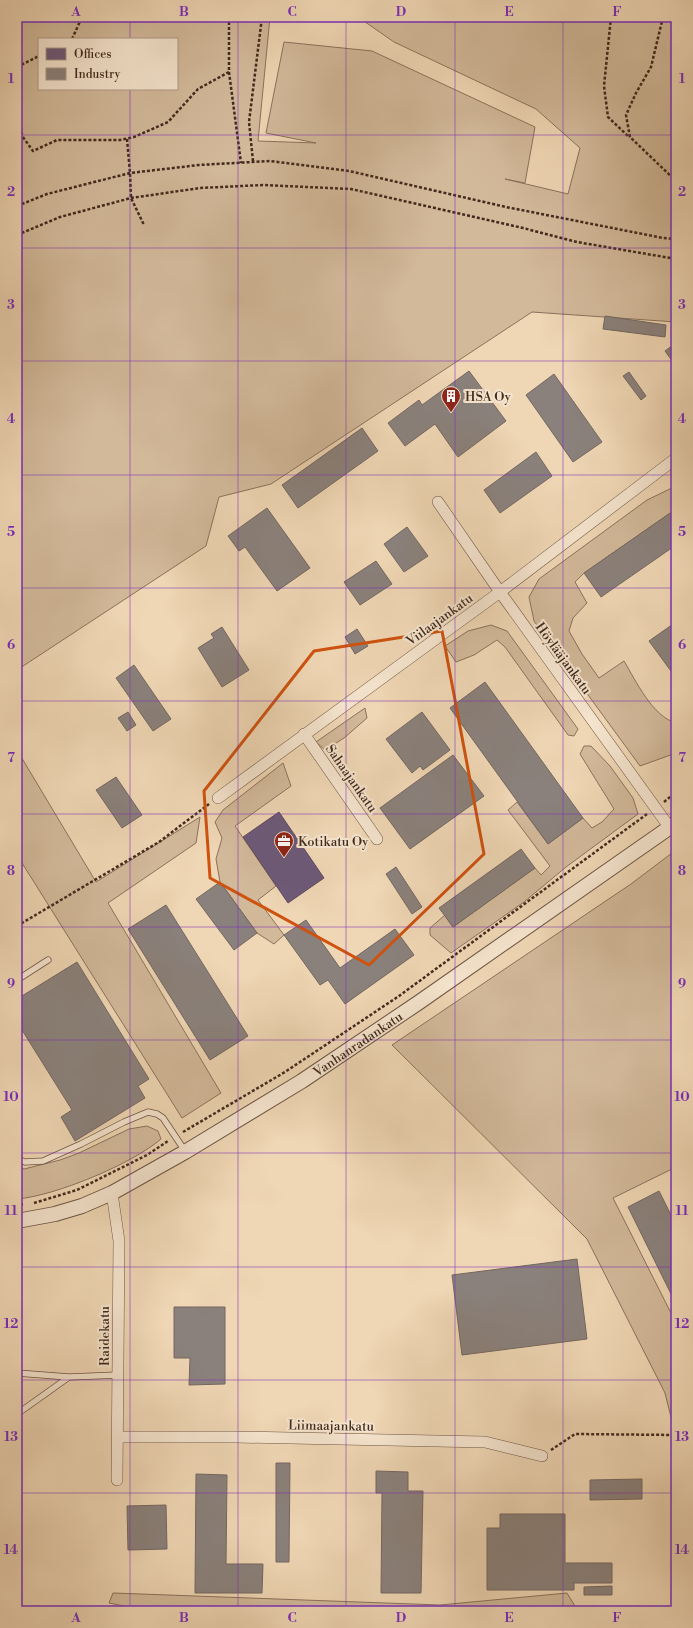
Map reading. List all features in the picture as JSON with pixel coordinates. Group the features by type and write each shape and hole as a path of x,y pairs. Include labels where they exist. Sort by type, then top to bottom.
{"street":[{"name":"Viilaajankatu","path":"218,798 500,592 676,459"},
{"name":"Höylääjankatu","path":"438,502 500,592 656,808 673,826"},
{"name":"Sahaajankatu","path":"304,734 377,839"},
{"name":"Vanhanradankatu","path":"17,1221 55,1214 82,1206 112,1192 185,1152 302,1081 673,826"},
{"name":"Raidekatu","path":"112,1192 119,1241 117,1480"},
{"name":"Liimaajankatu","path":"118,1437 243,1437 485,1442 542,1456"}],"lane":[{"path":"17,980 48,960"},
{"path":"17,1159 25,1162 43,1161 148,1112 157,1114 163,1118 185,1152"},
{"path":"17,1372 69,1376 118,1375"},
{"path":"17,1414 69,1376"}],"path":[{"path":"72,38 82,17"},
{"path":"229,17 229,72 241,163"},
{"path":"253,161 249,122 262,17"},
{"path":"611,17 604,86 608,117 676,181"},
{"path":"630,137 626,114 651,67 663,17"},
{"path":"17,67 38,56"},
{"path":"17,129 33,151 57,140 127,139 168,122 198,89 229,72"},
{"path":"17,113 23,137"},
{"path":"127,139 131,198 144,225"},
{"path":"17,206 47,194 130,173 199,165 270,161 350,171 506,207 663,238 676,239"},
{"path":"17,235 60,217 131,198 200,188 263,184 351,189 523,228 577,242 676,259"},
{"path":"17,1205 30,1204 77,1190 147,1155 175,1136 285,1072 399,996 676,792"},
{"path":"17,926 159,842 218,798"},
{"path":"542,1456 575,1434 676,1435"}],"highlighted area":[{"path":"442,631 484,854 369,965 210,878 204,791 314,651"}],"shaded area":[{"path":"17,17 270,17 258,141 316,143 266,133 284,42 372,51 535,127 525,183 505,179 568,194 580,148 536,109 394,42 358,17 676,17 676,322 532,312 271,484 219,497 206,546 17,670"},
{"path":"676,486 676,509 584,573 575,582 587,603 573,618 569,631 582,654 599,678 624,661 639,688 652,706 667,719 676,723 676,753 640,766 534,621 529,597 539,579 647,500"},
{"path":"491,625 507,631 578,729 574,736 568,735 505,647 497,640 474,655 456,662 445,646 468,631"},
{"path":"365,708 367,718 344,738 325,750 316,742"},
{"path":"584,746 591,746 610,766 633,798 638,814 566,867 524,902 451,953 430,935 430,928 445,915 453,927 535,868 541,875 550,866 508,810 517,802 548,844 583,818 592,828 602,822 614,809 580,754"},
{"path":"17,750 96,882 200,817 196,843 108,903 221,1093 182,1118 17,855"},
{"path":"283,763 291,786 235,826 276,886 258,900 284,935 274,944 257,933 220,882 216,859 222,838 215,822 223,810"},
{"path":"676,850 676,1167 613,1198 676,1323 676,1426 673,1425 665,1393 587,1239 392,1045 631,884"},
{"path":"147,1126 158,1131 161,1139 148,1149 132,1158 113,1168 72,1185 33,1197 17,1199 17,1166 24,1169 60,1160 79,1153 129,1129"},
{"path":"113,1593 440,1605 567,1593 578,1611 147,1611 109,1603"}],"building: Offices":[{"path":"279,812 324,878 288,903 243,837"}],"building: Industry":[{"path":"605,316 666,325 665,337 603,329"},
{"path":"676,343 676,366 665,351"},
{"name":"HSA Oy","path":"469,371 506,421 458,457 435,424 405,446 388,423 419,400 422,405"},
{"path":"629,372 646,396 641,400 623,376"},
{"path":"554,374 602,442 573,462 526,395"},
{"path":"362,428 378,451 298,508 282,485"},
{"path":"536,452 552,476 500,513 484,490"},
{"path":"267,508 310,568 277,591 245,547 239,551 228,536"},
{"path":"676,509 676,545 601,597 584,573"},
{"path":"407,527 428,556 404,572 384,544"},
{"path":"376,561 392,584 360,605 344,582"},
{"path":"676,622 676,678 649,641"},
{"path":"222,627 249,670 222,687 198,648 214,638 211,634"},
{"path":"357,629 368,646 355,654 345,637"},
{"path":"134,665 171,719 153,731 116,678"},
{"path":"485,682 583,818 548,844 450,708"},
{"path":"128,712 136,725 127,731 118,718"},
{"path":"422,712 450,750 423,770 420,766 412,773 386,739"},
{"path":"453,755 484,796 410,849 380,808"},
{"path":"116,777 142,815 122,828 96,790"},
{"path":"521,849 535,868 453,927 439,908"},
{"path":"396,867 422,907 412,914 386,874"},
{"path":"220,882 257,933 234,950 196,899"},
{"path":"166,905 248,1036 210,1060 128,929"},
{"path":"306,920 340,968 395,929 414,955 345,1004 328,980 320,985 284,935"},
{"path":"77,962 149,1079 138,1086 145,1098 75,1141 61,1117 72,1110 17,1022 17,999"},
{"path":"659,1191 676,1225 676,1304 628,1207"},
{"path":"577,1259 587,1339 462,1355 452,1275"},
{"path":"174,1307 225,1307 225,1384 189,1385 190,1358 174,1358"},
{"path":"276,1463 290,1463 289,1562 276,1562"},
{"path":"376,1471 408,1472 408,1491 423,1491 421,1593 381,1593 382,1493 376,1493"},
{"path":"196,1474 227,1475 226,1564 263,1564 262,1593 195,1593"},
{"path":"642,1479 642,1499 590,1500 590,1480"},
{"path":"166,1505 167,1549 128,1550 127,1506"},
{"path":"500,1514 565,1514 565,1563 612,1563 612,1583 574,1583 574,1590 487,1590 487,1528 500,1528"},
{"path":"612,1586 612,1595 584,1595 584,1587"}],"railway":[{"path":"101,1608 119,1611"}],"place":[{"name":"HSA Oy","path":"451,413"},
{"name":"Kotikatu Oy","path":"284,858"}]}
